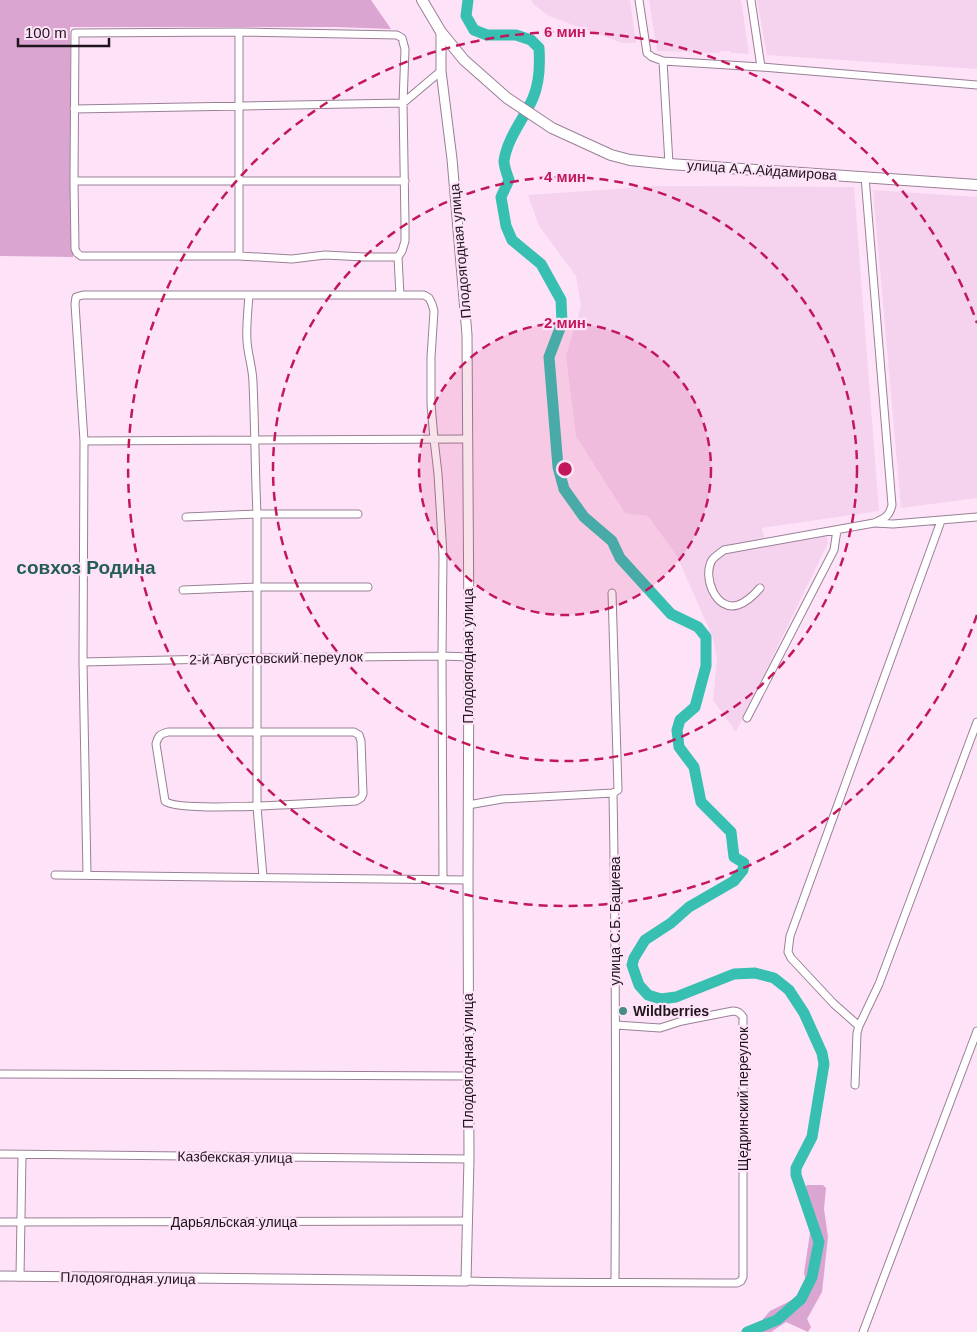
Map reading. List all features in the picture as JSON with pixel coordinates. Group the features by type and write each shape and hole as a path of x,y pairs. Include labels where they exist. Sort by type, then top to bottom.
{"main road":[{"name":"улица А.А.Айдамирова","path":"422,0 440,32 464,60 507,98 552,128 611,154 630,160 669,164 977,185"}],"street":[{"path":"639,0 647,52 652,57 662,61 761,67 977,85"},
{"path":"751,0 761,67"},
{"path":"239,32 239,256"},
{"path":"398,257 324,254 292,260 239,256 82,256 77,253 75,250 74,181 75,33 239,32 397,35 402,38 405,49 405,180 404,241 402,251 398,257 400,295"},
{"name":"Плодоягодная улица","path":"440,32 441,71 452,159 467,335 469,1159 466,1281"},
{"path":"662,61 669,164"},
{"path":"74,109 404,103 441,71"},
{"path":"760,588 739,605 725,605 715,595 711,587 708,576 709,567 713,560 724,550 874,523 886,518 892,505 865,177"},
{"path":"74,181 405,180"},
{"path":"87,876 83,662 84,441 76,297 82,295 400,295 429,298 434,312 430,358 434,439 444,555 442,656 443,879"},
{"path":"249,295 247,340 248,355 253,372 257,514 257,807 263,877"},
{"path":"84,441 467,440"},
{"path":"186,517 257,514 358,514"},
{"path":"874,523 893,524 977,517"},
{"path":"859,1026 834,1004 791,958 788,952 790,936 941,520"},
{"path":"748,718 834,550 836,530"},
{"path":"183,590 368,586"},
{"name":"улица С.Б. Бациева","path":"612,593 618,790 613,793 616,1025 615,1281"},
{"name":"2-й Августовский переулок","path":"83,662 258,658 469,657"},
{"path":"855,1085 857,1033 859,1026 879,984 977,722"},
{"path":"168,732 354,732 359,735 362,741 363,794 361,798 356,800 257,807 167,803 156,744 158,737 168,732"},
{"path":"468,805 502,798 613,793"},
{"path":"55,876 468,880"},
{"name":"Щедринский переулок","path":"616,1025 660,1028 682,1021 733,1012 740,1013 742,1017 743,1277 741,1281"},
{"path":"863,1332 977,1030"},
{"path":"0,1074 468,1076"},
{"name":"Казбекская улица","path":"0,1154 469,1159"},
{"path":"20,1277 22,1155"},
{"name":"Дарьяльская улица","path":"0,1222 468,1221"},
{"name":"Плодоягодная улица","path":"0,1276 552,1283 615,1281 737,1283 741,1281"}],"shaded area":[{"path":"0,0 371,0 391,29 336,27 70,27 73,257 0,256"},
{"path":"531,0 630,0 636,43 622,43 549,16 533,4"},
{"path":"649,0 741,0 749,54 732,53 729,51 719,53 657,51"},
{"path":"757,0 977,0 977,69 767,55"},
{"path":"658,186 854,187 879,511 762,528 766,545 827,535 828,543 736,732 713,700 717,659 713,638 677,556 648,516 625,513 576,436 566,356 581,306 576,276 539,226 528,195"},
{"path":"873,190 977,197 977,498 901,508"},
{"path":"807,1185 823,1185 826,1188 824,1209 828,1237 822,1292 807,1319 811,1327 808,1332 786,1322 771,1332 752,1332 770,1311 794,1299 806,1282 804,1273 810,1233 798,1194"}],"waterway":[{"path":"468,0 466,16 474,30 487,35 516,35 531,40 539,48 537,86 533,98 512,136 506,153 504,163 509,180 501,197 506,226 512,240 541,264 561,300 562,323 549,357 558,467 564,489 584,517 612,541 620,558 671,614 698,627 706,637 706,666 695,707 680,720 677,730 679,747 694,767 701,802 731,832 734,857 744,863 743,870 734,881 689,907 671,923 645,940 632,965 639,985 648,995 661,999 676,997 734,974 755,973 774,978 789,990 804,1013 822,1053 824,1064 812,1137 796,1168 796,1175 819,1242 812,1277 801,1299 777,1320 747,1332"}],"place":[{"name":"Wildberries","path":"623,1011"}],"district":[{"name":"совхоз Родина","path":"86,567"}]}
